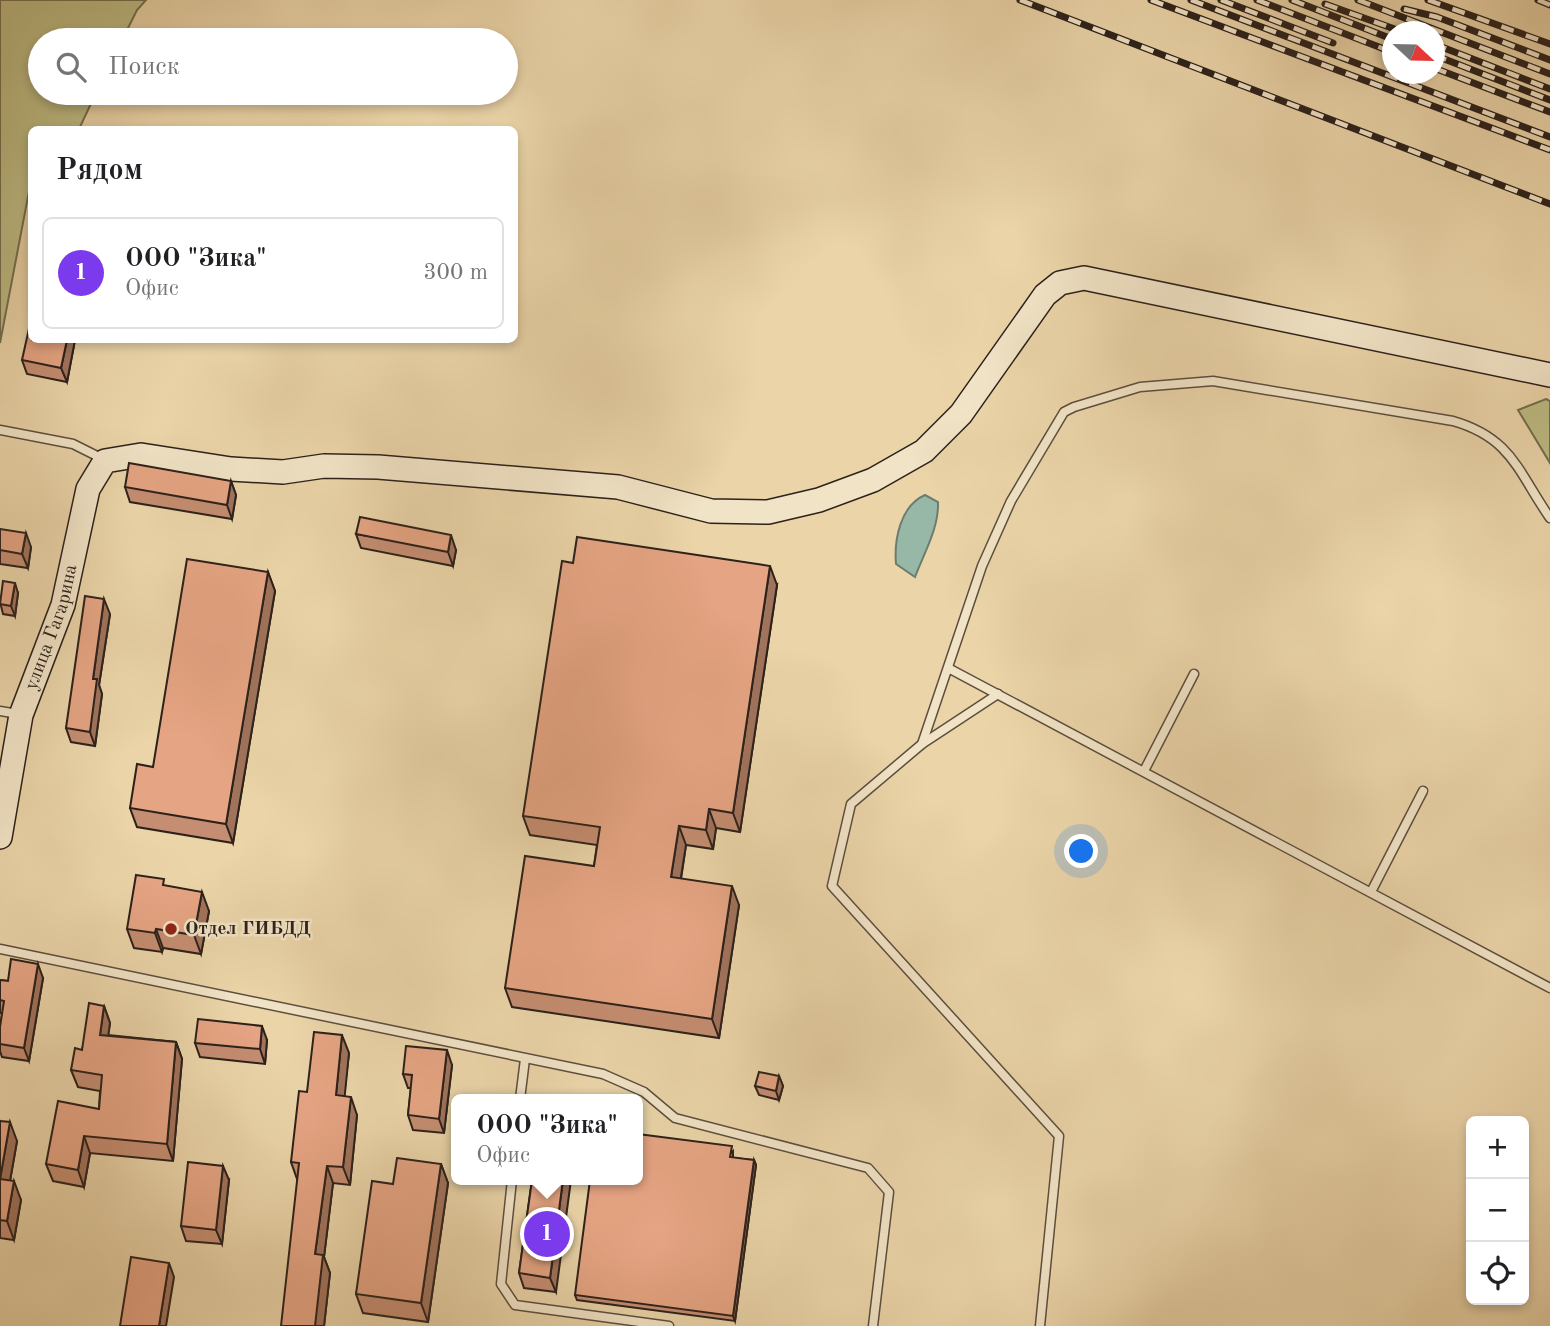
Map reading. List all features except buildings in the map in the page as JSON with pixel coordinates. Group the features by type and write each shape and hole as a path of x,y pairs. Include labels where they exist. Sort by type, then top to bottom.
{"street":[{"path":"105,461 141,455 230,469 283,472 324,466 378,467 618,487 711,511 768,512 819,500 873,480 924,451 961,414 1045,295 1060,283 1084,278 1550,375"},
{"name":"улица Гагарина","path":"0,837 11,713 63,605 88,489 105,461"}],"lane":[{"path":"922,744 950,669 965,614 1006,513 1064,412 1140,387 1213,381 1454,421 1479,428 1502,445 1550,518"},
{"path":"0,430 73,444 105,461"},
{"path":"950,669 1550,988"},
{"path":"1144,771 1194,674"},
{"path":"998,694 922,744 851,804 832,886 1059,1136 1040,1326"},
{"path":"1371,892 1423,791"},
{"path":"0,949 603,1074 645,1092 675,1118 869,1168 889,1192 873,1326"},
{"path":"521,1094 525,1059"},
{"path":"511,1185 500,1284 515,1305 669,1326"}],"shaded area":[{"path":"0,0 146,0 137,10 128,28 28,28 28,105 90,105 80,126 28,126 28,197 0,343"},
{"path":"1546,399 1550,401 1550,463 1518,410"},
{"path":"925,495 938,502 938,512 934,531 915,577 896,564 896,545 904,515 916,500"}],"railway":[{"path":"1020,0 1550,204"},
{"path":"1151,0 1550,150"},
{"path":"1191,0 1550,137"},
{"path":"1221,0 1333,43"},
{"path":"1257,0 1382,48"},
{"path":"1292,0 1382,35"},
{"path":"1358,0 1550,74"},
{"path":"1428,0 1550,44"},
{"path":"1538,0 1550,5"},
{"path":"1325,4 1382,24"},
{"path":"1404,9 1437,17 1550,60"},
{"path":"1445,48 1550,89"},
{"path":"1445,59 1550,100"},
{"path":"1445,72 1550,112"}],"place":[{"name":"Отдел ГИБДД","path":"171,929"},
{"name":"ООО \"Зика\"","path":"547,1234"}]}
